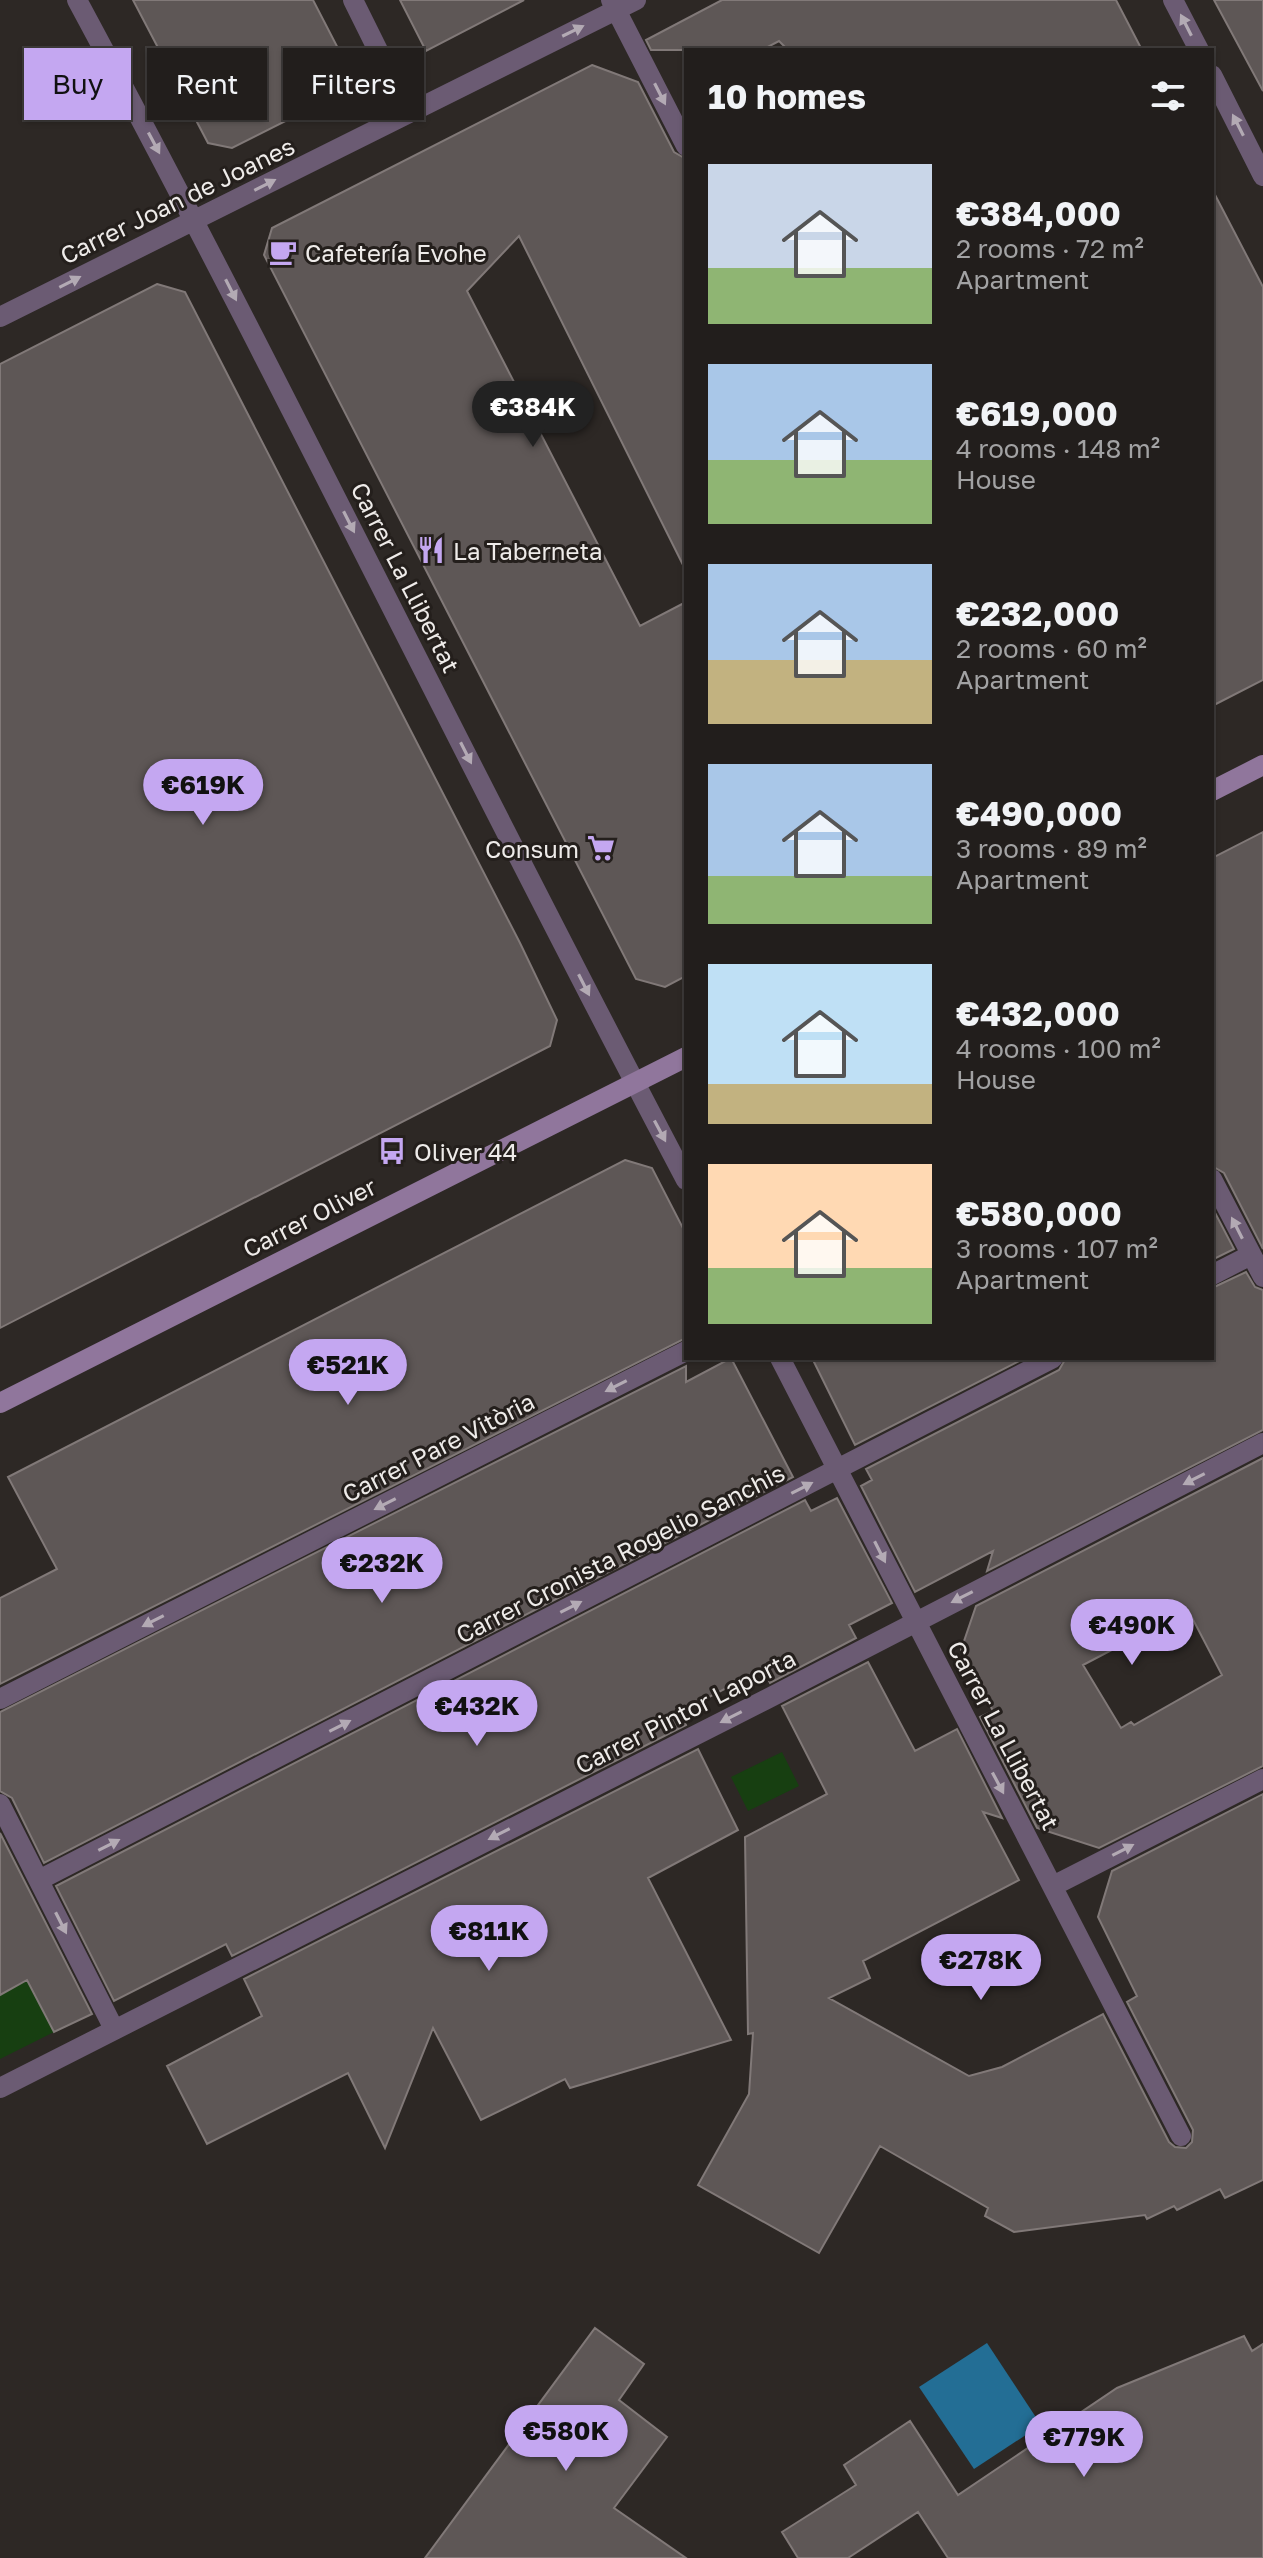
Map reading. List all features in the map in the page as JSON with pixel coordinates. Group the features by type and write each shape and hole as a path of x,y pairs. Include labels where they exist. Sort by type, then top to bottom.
{"main road":[{"path":"1214,790 1263,765"},
{"name":"Carrer Oliver","path":"0,1403 684,1058"}],"street":[{"name":"Carrer La Llibertat","path":"77,0 195,220 684,1176"},
{"path":"353,0 377,48"},
{"name":"Carrer Joan de Joanes","path":"424,105 614,5 636,0"},
{"path":"1173,0 1198,48"},
{"path":"614,5 684,142"},
{"path":"1214,79 1263,176"},
{"name":"Carrer Joan de Joanes","path":"0,317 395,120"},
{"path":"1214,1183 1263,1277"},
{"path":"1214,1274 1251,1255"},
{"name":"Carrer Pare Vitòria","path":"0,1699 684,1352"},
{"name":"Carrer La Llibertat","path":"781,1360 1181,2136"},
{"name":"Carrer Cronista Rogelio Sanchis","path":"39,1880 1049,1360"},
{"name":"Carrer Pintor Laporta","path":"0,2088 1263,1443"},
{"path":"1053,1886 1263,1779"},
{"path":"0,1804 114,2029"}],"green space":[{"path":"782,1752 799,1786 748,1811 731,1777"},
{"path":"27,1980 54,2032 0,2059 0,1995"}],"water":[{"path":"987,2343 1041,2425 974,2469 919,2387"}],"building":[{"path":"133,0 313,0 338,48 283,48 283,120 288,120 232,148 208,143 196,120 267,120 267,48 158,48"},
{"path":"400,0 524,0 426,51"},
{"path":"722,0 1116,0 1141,48 786,48 779,41 766,48 651,50 646,40"},
{"path":"1214,0 1263,0 1263,91"},
{"path":"592,65 638,82 674,152 684,158 684,567 519,236 467,291 640,626 684,603 684,977 665,987 636,979 264,255 272,228"},
{"path":"1214,193 1263,287 1263,680 1214,705"},
{"path":"157,284 185,292 557,1020 550,1046 0,1328 0,364"},
{"path":"1263,832 1263,1249 1224,1173 1214,1167 1214,857"},
{"path":"625,1160 652,1168 684,1230 684,1339 0,1684 0,1598 57,1569 8,1477"},
{"path":"1214,1211 1234,1249 1214,1259"},
{"path":"1246,1272 1255,1287 1263,1290 1263,1430 987,1571 993,1551 915,1592 861,1486 872,1480 866,1469 1059,1370 1065,1360 1214,1360 1214,1287"},
{"path":"732,1360 793,1477 44,1863 12,1798 0,1791 0,1712 686,1366 686,1382"},
{"path":"813,1360 1021,1360 855,1445"},
{"path":"1263,1458 1263,1766 1099,1848 1037,1828 980,1717 993,1711 961,1650 976,1606","holes":["1188,1610 1222,1675 1134,1725 1131,1722 1121,1728 1083,1665"]},
{"path":"837,1498 892,1603 849,1625 856,1638 770,1683 763,1669 680,1712 686,1725 232,1956 226,1944 114,2001 56,1886 805,1500 811,1511"},
{"path":"868,1662 915,1751 957,1729 1002,1818 983,1812 1019,1880 863,1961 870,1978 829,1998 969,2076 1002,2067 1103,2014 1169,2142 1175,2147 1186,2148 1192,2142 1193,2130 1127,2002 1137,1996 1098,1917 1112,1871 1263,1794 1263,2180 1225,2198 1220,2189 1177,2210 1174,2206 1147,2219 1145,2215 1014,2232 985,2216 988,2208 880,2146 819,2253 698,2185 749,2094 753,2033 748,2034 745,1837 827,1794 782,1706"},
{"path":"698,1749 738,1830 648,1878 731,2040 570,2088 565,2079 481,2120 433,2028 385,2148 348,2073 207,2144 167,2066 262,2016 244,1979"},
{"path":"0,1833 92,2014 54,2032 27,1980 0,1995"},
{"path":"595,2328 644,2364 619,2400 667,2437 614,2508 686,2558 425,2558"},
{"path":"1244,2336 1252,2351 1263,2344 1263,2558 948,2558 918,2512 848,2558 798,2558 782,2532 856,2485 844,2465 910,2421 958,2495 1117,2388"}],"place":[{"name":"Cafetería Evohe","path":"283,252"},
{"name":"La Taberneta","path":"431,550"},
{"name":"Consum","path":"601,848"},
{"name":"Oliver 44","path":"392,1151"}]}
